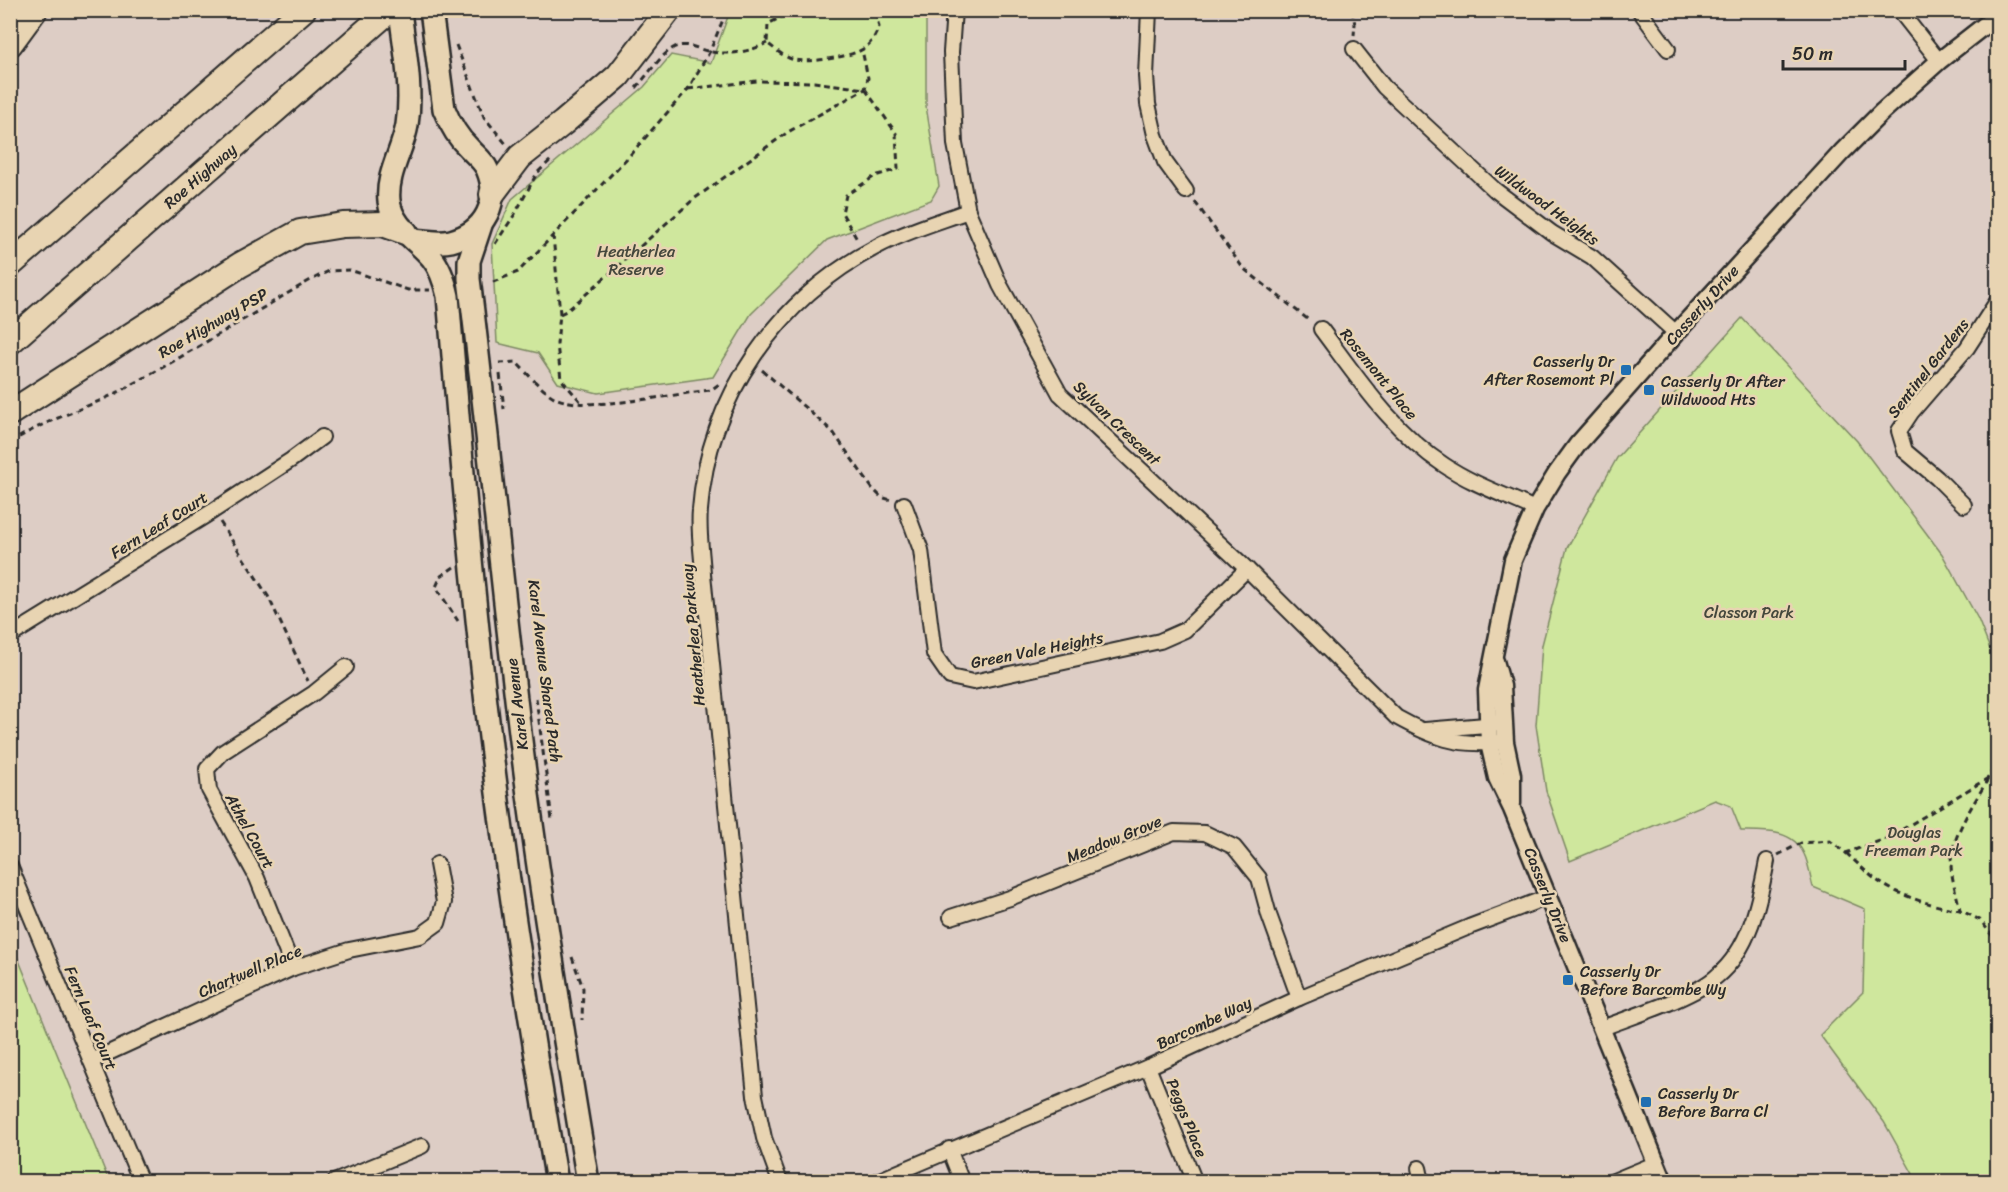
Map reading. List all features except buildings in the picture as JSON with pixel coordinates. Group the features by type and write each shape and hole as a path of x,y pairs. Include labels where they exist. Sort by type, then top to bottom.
{"highway":[{"path":"10,44 34,10"},
{"path":"10,265 303,10"},
{"name":"Roe Highway","path":"10,342 390,10"},
{"path":"492,194 528,165 563,123 618,76 669,10"},
{"path":"10,413 240,265 300,232 343,225 383,224 409,236"}],"main road":[{"name":"Karel Avenue","path":"400,10 410,101 407,127 389,183 389,200 391,211 409,236 433,260 445,281 489,729 527,1003 557,1182"},
{"path":"431,13 444,109 449,123 464,143 481,159 487,170 492,194"},
{"name":"Karel Avenue","path":"492,194 490,209 481,225 469,261 469,279 485,402 499,561 520,732 555,977 588,1182"},
{"path":"409,236 432,242 449,241 462,237 481,225"},
{"path":"542,1091 549,1060 538,982 542,977 548,975 555,977"}],"street":[{"name":"Sylvan Crescent","path":"954,10 951,52 955,144 968,211 1000,285 1060,394 1247,569 1396,717 1448,741 1497,742"},
{"path":"1149,10 1146,76 1148,104 1155,135 1165,162 1186,190"},
{"path":"1639,10 1668,49"},
{"path":"1899,10 1939,61"},
{"name":"Casserly Drive","path":"1664,1182 1512,809 1512,775 1497,742 1496,724 1502,686 1494,654 1513,560 1535,509 1557,473 1578,444 1676,333 1842,152 1882,112 1939,61 1998,15"},
{"name":"Wildwood Heights","path":"1354,49 1384,87 1495,190 1552,233 1592,257 1676,333"},
{"name":"Heatherlea Parkway","path":"780,1182 764,1138 755,1096 703,574 699,511 708,455 726,402 750,359 795,304 834,271 880,245 968,211"},
{"name":"Sentinel Gardens","path":"1964,506 1937,478 1905,451 1899,431 1911,413 1967,348 1998,300"},
{"name":"Rosemont Place","path":"1321,329 1392,420 1428,454 1467,478 1535,509"},
{"name":"Fern Leaf Court","path":"10,636 291,460 322,437"},
{"name":"Green Vale Heights","path":"904,504 921,550 934,654 950,677 973,682 1160,641 1185,630 1247,569"},
{"name":"Athel Court","path":"293,968 257,878 209,790 207,770 223,752 314,693 346,667"},
{"path":"1420,730 1496,724"},
{"name":"Meadow Grove","path":"951,917 1010,898 1174,832 1205,833 1234,847 1259,878 1269,915 1299,998"},
{"path":"1602,1028 1696,991 1716,978 1730,963 1751,927 1767,861"},
{"name":"Chartwell Place","path":"91,1061 293,968 350,950 420,936 438,923 444,902 437,864"},
{"name":"Fern Leaf Court","path":"10,866 141,1182"},
{"name":"Barcombe Way","path":"874,1182 1148,1067 1299,998 1469,927 1548,897"},
{"name":"Peggs Place","path":"1148,1067 1195,1182"},
{"path":"334,1182 422,1146"},
{"path":"949,1149 962,1182"},
{"path":"1611,1182 1657,1163"}],"path":[{"path":"493,282 518,272 688,89 710,51 727,10"},
{"path":"767,43 768,24 795,10"},
{"path":"767,43 792,60 821,61 862,50 873,39 879,27 875,10"},
{"path":"1352,10 1355,24 1354,49"},
{"path":"454,43 484,117 503,142 528,165 515,214 494,245"},
{"path":"710,51 730,53 748,51 767,43"},
{"path":"560,314 568,310 694,199 788,132 865,89 868,78 862,50"},
{"path":"688,89 757,81 814,82 865,89 896,133 898,169 875,176 846,195 842,213 865,254"},
{"path":"1186,190 1242,268 1321,329"},
{"path":"553,235 560,314 557,344 561,379 582,403"},
{"name":"Roe Highway PSP","path":"10,443 52,419 124,389 329,271 350,270 408,291 434,289"},
{"path":"497,353 505,409"},
{"path":"750,359 833,432 864,478 881,497 904,504"},
{"path":"499,363 516,362 557,399 582,403 605,403 711,390 722,381"},
{"path":"225,530 268,596 314,693"},
{"name":"Karel Avenue Shared Path","path":"535,690 552,820"},
{"path":"1960,910 1951,863 1954,848 1963,825 1998,760"},
{"path":"1846,853 1888,838 1988,778"},
{"path":"1767,861 1801,843 1830,841 1877,880 1906,895 1945,908 1960,910 1980,920 1998,943"},
{"path":"569,951 583,988 581,1030"}],"green space":[{"name":"Heatherlea Reserve","path":"730,11 928,11 926,18 926,106 939,186 931,200 827,240 751,314 713,377 598,393 558,383 538,353 497,343 492,244 512,199 644,87 671,55 711,63"},
{"name":"Classon Park","path":"1742,318 1857,441 1942,554 1978,619 1997,667 1997,1181 1917,1181 1884,1122 1820,1035 1863,992 1865,909 1813,887 1806,858 1793,840 1777,833 1741,831 1731,806 1715,800 1570,861 1546,791 1536,725 1542,645 1567,548 1617,458"},
{"path":"11,941 109,1181 11,1181"}],"place":[{"name":"Casserly Dr After Rosemont Pl","path":"1626,370"},
{"name":"Casserly Dr After Wildwood Hts","path":"1649,390"},
{"name":"Casserly Dr Before Barcombe Wy","path":"1568,980"},
{"name":"Casserly Dr Before Barra Cl","path":"1646,1102"}],"park label":[{"name":"Douglas Freeman Park","path":"1914,841"}]}
